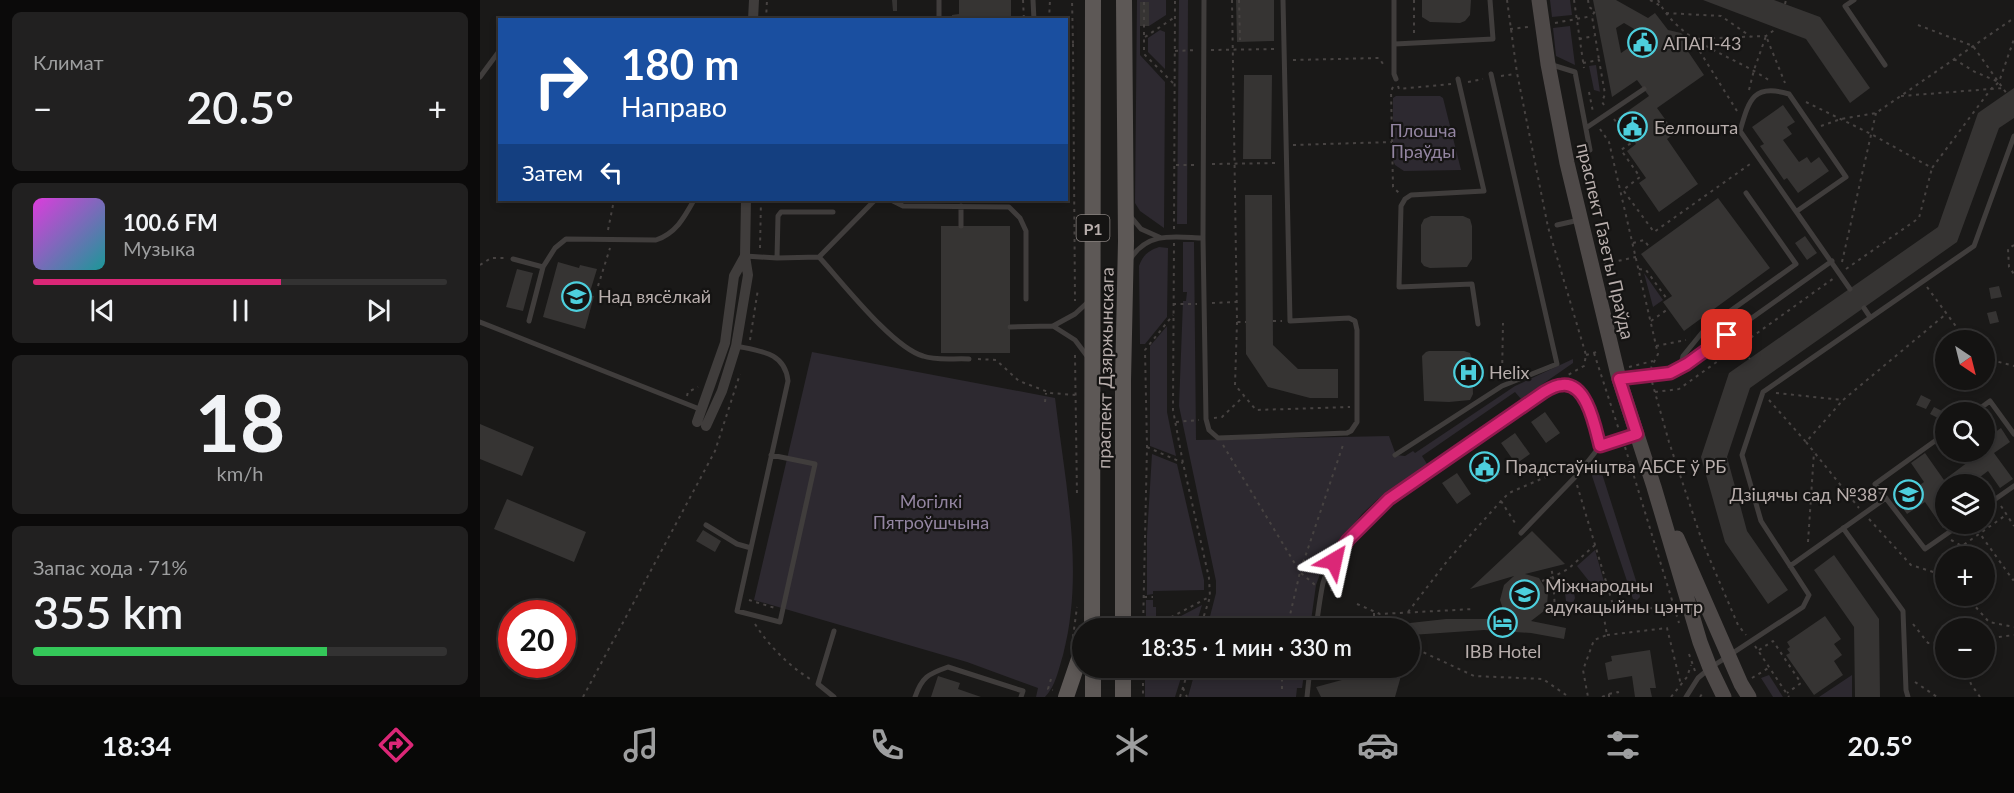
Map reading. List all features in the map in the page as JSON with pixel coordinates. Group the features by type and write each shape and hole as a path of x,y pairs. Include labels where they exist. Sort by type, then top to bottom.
{"main road":[{"name":"праспект Дзяржынскага","path":"1091,618 1093,0"},
{"name":"праспект Дзяржынскага","path":"1123,618 1123,381 1126,273 1124,0"},
{"path":"1066,697 1072,670"},
{"path":"1093,678 1093,697"},
{"path":"1123,678 1123,697"}],"street":[{"path":"753,18 754,0"},
{"name":"праспект Газеты Праўда","path":"1539,0 1548,64 1580,219 1623,373 1629,435 1749,697"},
{"path":"702,424 736,346 748,275 744,256 746,201"},
{"path":"707,412 725,343 734,276 744,256"},
{"name":"праспект Газеты Праўда","path":"1654,487 1700,642 1703,671 1724,697"}],"lane":[{"path":"939,0 939,18"},
{"path":"1033,0 1034,18"},
{"path":"1204,0 1203,238 1206,419 1209,429 1218,438 1347,433 1357,422 1357,330 1355,321 1349,318 1290,321 1283,0"},
{"path":"1394,0 1394,75 1396,79"},
{"path":"1395,44 1493,39 1490,0"},
{"path":"1840,0 1885,65"},
{"path":"1845,6 1854,0"},
{"path":"480,77 498,53"},
{"path":"1548,64 1575,72 1590,150"},
{"path":"1395,455 1502,386 1557,364 1491,74"},
{"path":"1458,80 1484,191 1411,195 1405,198 1401,206 1399,287 1473,284 1478,324"},
{"path":"1586,128 1644,89"},
{"path":"1797,211 1846,177 1789,94 1768,90 1757,93 1751,100 1740,131 1797,211 1833,261 1850,289"},
{"path":"1686,697 1703,671 1803,607 1809,595 1761,521 1742,455 1763,392 1974,246 2014,136"},
{"path":"1680,369 1683,356 1705,329 1796,264 1746,193"},
{"path":"1125,200 1129,214 1141,230 1161,237"},
{"path":"529,321 543,267 555,248 566,239 656,240 666,237 682,221 693,201"},
{"path":"868,201 868,207"},
{"path":"744,256 777,258 819,256 874,201"},
{"path":"893,201 903,206 1009,207 1020,218 1026,231 1026,299"},
{"path":"961,206 961,226"},
{"path":"777,258 778,216 781,212 833,212"},
{"path":"1557,225 1580,219"},
{"path":"1126,273 1137,248 1149,240 1161,237 1203,238"},
{"path":"819,256 872,317 906,348 923,357 969,359"},
{"path":"513,259 543,267"},
{"path":"1623,373 1651,376 1680,369 1833,261"},
{"path":"1010,327 1053,326 1075,314 1092,296"},
{"path":"1864,308 1870,317"},
{"path":"480,322 707,412"},
{"path":"1053,326 1075,340 1092,363"},
{"path":"725,343 776,357 787,370 788,381 771,455 737,611 780,622 815,464 771,455"},
{"path":"1318,618 1324,581 1334,561 1348,540 1389,499 1552,388 1561,384 1574,386 1582,393 1600,446"},
{"path":"1995,408 2014,434"},
{"path":"1521,533 1575,477 1600,446 1629,435"},
{"path":"1935,441 1875,484 1924,549 1946,534"},
{"path":"1995,499 2014,486"},
{"path":"1790,566 1886,498"},
{"path":"706,525 737,544 751,548"},
{"path":"1843,528 1903,611 1908,697"},
{"path":"834,631 818,684 834,697"},
{"path":"915,697 920,682 936,671 948,667 1022,694"},
{"path":"1307,697 1309,678"}],"path":[{"path":"766,18 767,0"},
{"path":"1023,0 1024,18"},
{"path":"1049,18 1050,0"},
{"path":"1072,0 1075,314"},
{"path":"1175,0 1173,410 1209,578 1209,597 1203,618"},
{"path":"1232,0 1237,322 1235,385 1256,410 1357,407"},
{"path":"1239,0 1240,40"},
{"path":"1414,0 1414,43"},
{"path":"1507,0 1517,73 1548,227 1586,355 1584,366 1551,384 1552,388"},
{"path":"1574,0 1585,73"},
{"path":"1588,0 1589,7 1595,11 1592,16 1605,94 1602,102 1633,142 1621,150 1642,176 1622,190"},
{"path":"1650,0 1661,6"},
{"path":"1658,0 1666,13 1692,39 1743,122"},
{"path":"1785,4 1786,0"},
{"path":"1144,2 1144,54 1174,84"},
{"path":"1666,13 1721,16 1751,36"},
{"path":"1581,18 1592,16"},
{"path":"1145,37 1175,17"},
{"path":"1813,129 1840,119 1876,113 2014,18"},
{"path":"1918,24 1973,46 2007,94"},
{"path":"1749,90 1754,69 1767,36 1777,28"},
{"path":"1579,39 1595,36"},
{"path":"1692,39 1767,36"},
{"path":"1767,36 1789,94"},
{"path":"1692,39 1754,69 1789,94 1871,134 1932,168"},
{"path":"1655,392 1679,388 1919,218 1932,168 1991,89 1999,82 2014,39"},
{"path":"1068,44 1073,44"},
{"path":"1175,51 1284,49"},
{"path":"1954,59 1975,72 1999,82"},
{"path":"1583,63 1599,60"},
{"path":"1396,79 1391,92 1393,187 1405,198"},
{"path":"1587,83 1595,123 1609,142 1622,190 1658,354 1651,376 1669,442 1702,541 1738,625 1790,697"},
{"path":"1900,96 2003,87"},
{"path":"1840,273 1876,113"},
{"path":"1286,145 1392,142"},
{"path":"1622,190 1654,232 1755,161"},
{"path":"1175,165 1287,162"},
{"path":"598,286 609,239 614,201"},
{"path":"1633,243 1644,240 1650,248"},
{"path":"2014,245 2008,249 2008,267 2014,274"},
{"path":"1601,265 1636,256"},
{"path":"480,265 490,258 513,259"},
{"path":"1639,269 1646,270 1667,299"},
{"path":"1924,282 1958,330"},
{"path":"1651,321 1668,309"},
{"path":"1763,392 1806,442 1843,400 1946,314"},
{"path":"1143,618 1147,447 1145,350 1173,315"},
{"path":"1237,322 1246,322"},
{"path":"1502,386 1503,323"},
{"path":"1075,340 1077,502"},
{"path":"1594,353 1629,435 1681,629"},
{"path":"969,359 996,360 1019,381 1047,392 1075,395"},
{"path":"1623,373 1655,361"},
{"path":"1995,361 2014,366"},
{"path":"1045,402 1047,392"},
{"path":"1763,392 1843,400"},
{"path":"1176,422 1222,417 1244,396"},
{"path":"1289,618 1300,572 1347,433"},
{"path":"583,697 704,472 721,434"},
{"path":"1218,438 1300,572 1322,590"},
{"path":"1147,447 1183,463"},
{"path":"1807,554 1814,452"},
{"path":"1408,612 1448,560 1509,493 1573,465"},
{"path":"1551,567 1555,610 1603,612 1614,608 1575,477"},
{"path":"1995,499 2014,526"},
{"path":"1501,501 1521,533"},
{"path":"1995,523 2006,515"},
{"path":"1943,536 1962,546 1979,534"},
{"path":"1981,534 2014,579"},
{"path":"1542,581 1568,569 1595,545"},
{"path":"1329,597 1336,576"},
{"path":"1143,597 1153,597"},
{"path":"1170,618 1209,597"},
{"path":"1077,601 1077,618"},
{"path":"1357,604 1374,613 1474,609"},
{"path":"1975,606 1989,622 2014,627"},
{"path":"1649,608 1675,610"},
{"path":"1903,611 1928,643 1935,643"},
{"path":"1603,612 1607,635"},
{"path":"1374,613 1374,618"},
{"path":"749,614 765,640 795,669 818,684"},
{"path":"1588,697 1583,670 1594,640 1607,635 1667,628 1681,685"},
{"path":"1995,638 2014,635"},
{"path":"1758,651 1773,641 1801,683 1787,693"},
{"path":"1671,697 1681,685 1691,665 1688,647"},
{"path":"1420,651 1474,676 1543,679 1566,695"},
{"path":"1691,665 1703,671"},
{"path":"1905,675 1938,697"},
{"path":"1050,697 1056,691 1048,689 1051,678"},
{"path":"1143,678 1143,697"},
{"path":"1180,697 1186,678"},
{"path":"1282,678 1282,689"},
{"path":"1969,678 1980,697"},
{"path":"1183,688 1187,697"},
{"path":"1700,697 1704,691 1709,697"},
{"path":"1602,697 1618,692 1619,697"}],"green space":[{"path":"1137,0 1166,0 1166,15 1149,26 1149,2 1140,2 1140,55 1165,82 1164,228 1140,211 1135,203"},
{"path":"1179,0 1188,0 1187,224 1177,224"},
{"path":"1550,0 1570,0 1572,15 1552,17"},
{"path":"1570,26 1575,65 1556,56 1553,28"},
{"path":"1160,30 1165,32 1165,69 1148,52 1148,38"},
{"path":"1596,65 1600,92 1594,90 1589,66"},
{"name":"Плошча Праўды","path":"1396,96 1440,96 1443,98 1461,170 1404,171 1395,165 1393,160 1393,98"},
{"path":"1183,242 1194,242 1196,440 1389,436 1396,455 1405,456 1413,451 1415,453 1515,386 1573,359 1573,363 1521,399 1515,392 1422,456 1427,464 1378,499 1362,514 1323,566 1316,585 1311,618 1210,618 1216,593 1216,581 1179,406 1183,301 1186,301 1187,292 1183,292"},
{"path":"1159,247 1168,248 1167,317 1145,344 1140,344 1139,266 1146,254"},
{"path":"1644,273 1663,300 1653,307"},
{"path":"1167,326 1167,412 1176,456 1150,446 1150,346"},
{"name":"Могілкі Пятроўшчына","path":"812,352 1055,398 1071,527 1072,591 1063,655 1054,683 1045,697 1036,697 1038,688 967,662 754,600"},
{"path":"1152,454 1177,464 1204,580 1204,590 1153,591 1153,594 1147,595 1147,536"},
{"path":"1598,461 1639,590 1640,597 1637,600 1633,599 1589,467 1592,462"},
{"path":"1595,550 1606,589 1596,590 1577,566"},
{"path":"1565,580 1572,583 1575,598 1573,603 1566,601"},
{"path":"1146,600 1153,600 1153,607 1156,607 1156,618 1146,618"},
{"path":"1202,605 1198,618 1177,618"},
{"path":"1769,675 1783,697 1773,697 1761,678"},
{"path":"1852,675 1852,697 1819,697"},
{"path":"1145,678 1181,678 1175,697 1145,697"},
{"path":"1193,678 1304,678 1302,688 1297,688 1296,697 1188,697"}],"building":[{"path":"892,0 897,0 897,11 893,11"},
{"path":"959,0 1011,0 1011,18 952,18 952,15 959,14"},
{"path":"1236,0 1274,0 1274,41 1237,42"},
{"path":"1422,0 1471,0 1470,15 1460,23 1430,22 1422,17"},
{"path":"1593,0 1616,0 1648,18 1655,13 1668,30 1681,33 1691,43 1685,47 1704,75 1657,108 1675,133 1667,139 1698,184 1659,212 1639,183 1646,178 1627,151 1636,144 1618,118 1649,96 1637,80 1612,97","holes":["1624,23 1646,36 1621,53 1616,28"]},
{"path":"1703,0 1774,0 1820,17 1870,88 1850,103 1806,39"},
{"path":"1140,2 1149,2 1149,26 1140,26"},
{"path":"1244,75 1272,75 1271,159 1243,159"},
{"path":"2014,88 2014,118 1999,128 1957,242 1750,388 1727,457 1747,531 1788,590 1768,604 1725,542 1701,457 1729,373 1938,227 1978,113"},
{"path":"1783,105 1795,122 1787,127 1792,134 1783,140 1799,162 1807,157 1811,163 1819,157 1829,171 1798,193 1787,178 1784,180 1760,146 1764,144 1752,127"},
{"path":"1245,195 1272,195 1273,345 1298,369 1338,369 1338,398 1310,398 1268,387 1246,354"},
{"path":"1718,198 1770,268 1684,331 1663,302 1672,296 1641,254"},
{"path":"1431,216 1463,216 1470,219 1472,259 1467,267 1430,268 1421,262 1421,225 1424,219"},
{"path":"941,226 1010,226 1010,353 941,353"},
{"path":"1805,236 1817,253 1807,260 1795,243"},
{"path":"558,262 579,268 580,265 597,269 589,295 594,296 585,329 543,317"},
{"path":"517,269 533,273 523,311 506,307"},
{"path":"1999,286 2002,297 1991,299 1989,288"},
{"path":"1996,311 1999,322 1990,324 1987,313"},
{"path":"1429,351 1470,353 1473,394 1470,400 1424,401 1422,356"},
{"path":"1921,395 1931,400 1926,409 1916,405"},
{"path":"1934,407 1935,408 1935,416 1930,414"},
{"path":"1545,412 1560,433 1546,443 1531,422"},
{"path":"480,424 534,447 522,476 480,459"},
{"path":"2001,428 2010,442 1995,452 1995,432"},
{"path":"1515,433 1530,454 1516,464 1501,443"},
{"path":"1486,453 1500,474 1486,484 1471,463"},
{"path":"1925,453 1940,474 1935,474 1935,516 1925,502 1907,514 1898,501 1924,482 1911,463"},
{"path":"1995,454 2013,479 2000,488 1995,481 1995,474 1990,474 1988,471 1984,474 1952,474 1968,462 1995,462"},
{"path":"1457,473 1471,494 1457,504 1442,483"},
{"path":"507,499 586,532 574,562 494,529"},
{"path":"703,530 721,541 715,552 696,541"},
{"path":"1532,531 1565,564 1525,574 1539,578 1548,593 1544,611 1531,621 1566,628 1564,639 1531,633 1484,630 1420,634 1420,622 1446,619 1514,619 1503,609 1500,600 1504,585 1514,576 1470,589"},
{"path":"1834,555 1879,619 1880,697 1855,697 1854,627 1814,570"},
{"path":"1825,616 1841,639 1834,644 1842,655 1834,661 1843,675 1814,695 1786,655 1790,653 1787,649 1790,647 1787,642"},
{"path":"1650,650 1656,688 1650,688 1652,697 1635,697 1632,676 1608,680 1605,663 1612,661 1611,656"},
{"path":"938,676 960,683 958,689 981,697 931,697"},
{"path":"1349,678 1400,678 1395,697 1321,697 1316,687"}],"place":[{"name":"АПАП-43","path":"1642,43"},
{"name":"Белпошта","path":"1633,127"},
{"name":"Над вясёлкай","path":"577,296"},
{"name":"Helix","path":"1468,372"},
{"name":"Прадстаўніцтва АБСЕ ў РБ","path":"1484,466"},
{"name":"Дзіцячы сад №387","path":"1909,494"},
{"name":"Міжнародны адукацыйны цэнтр","path":"1524,595"},
{"name":"IBB Hotel","path":"1503,622"}],"route":[{"path":"1334,561 1348,540 1389,499 1544,392 1561,384 1574,386 1582,393 1600,446 1637,434 1619,379 1670,373 1680,369 1727,335"}]}
